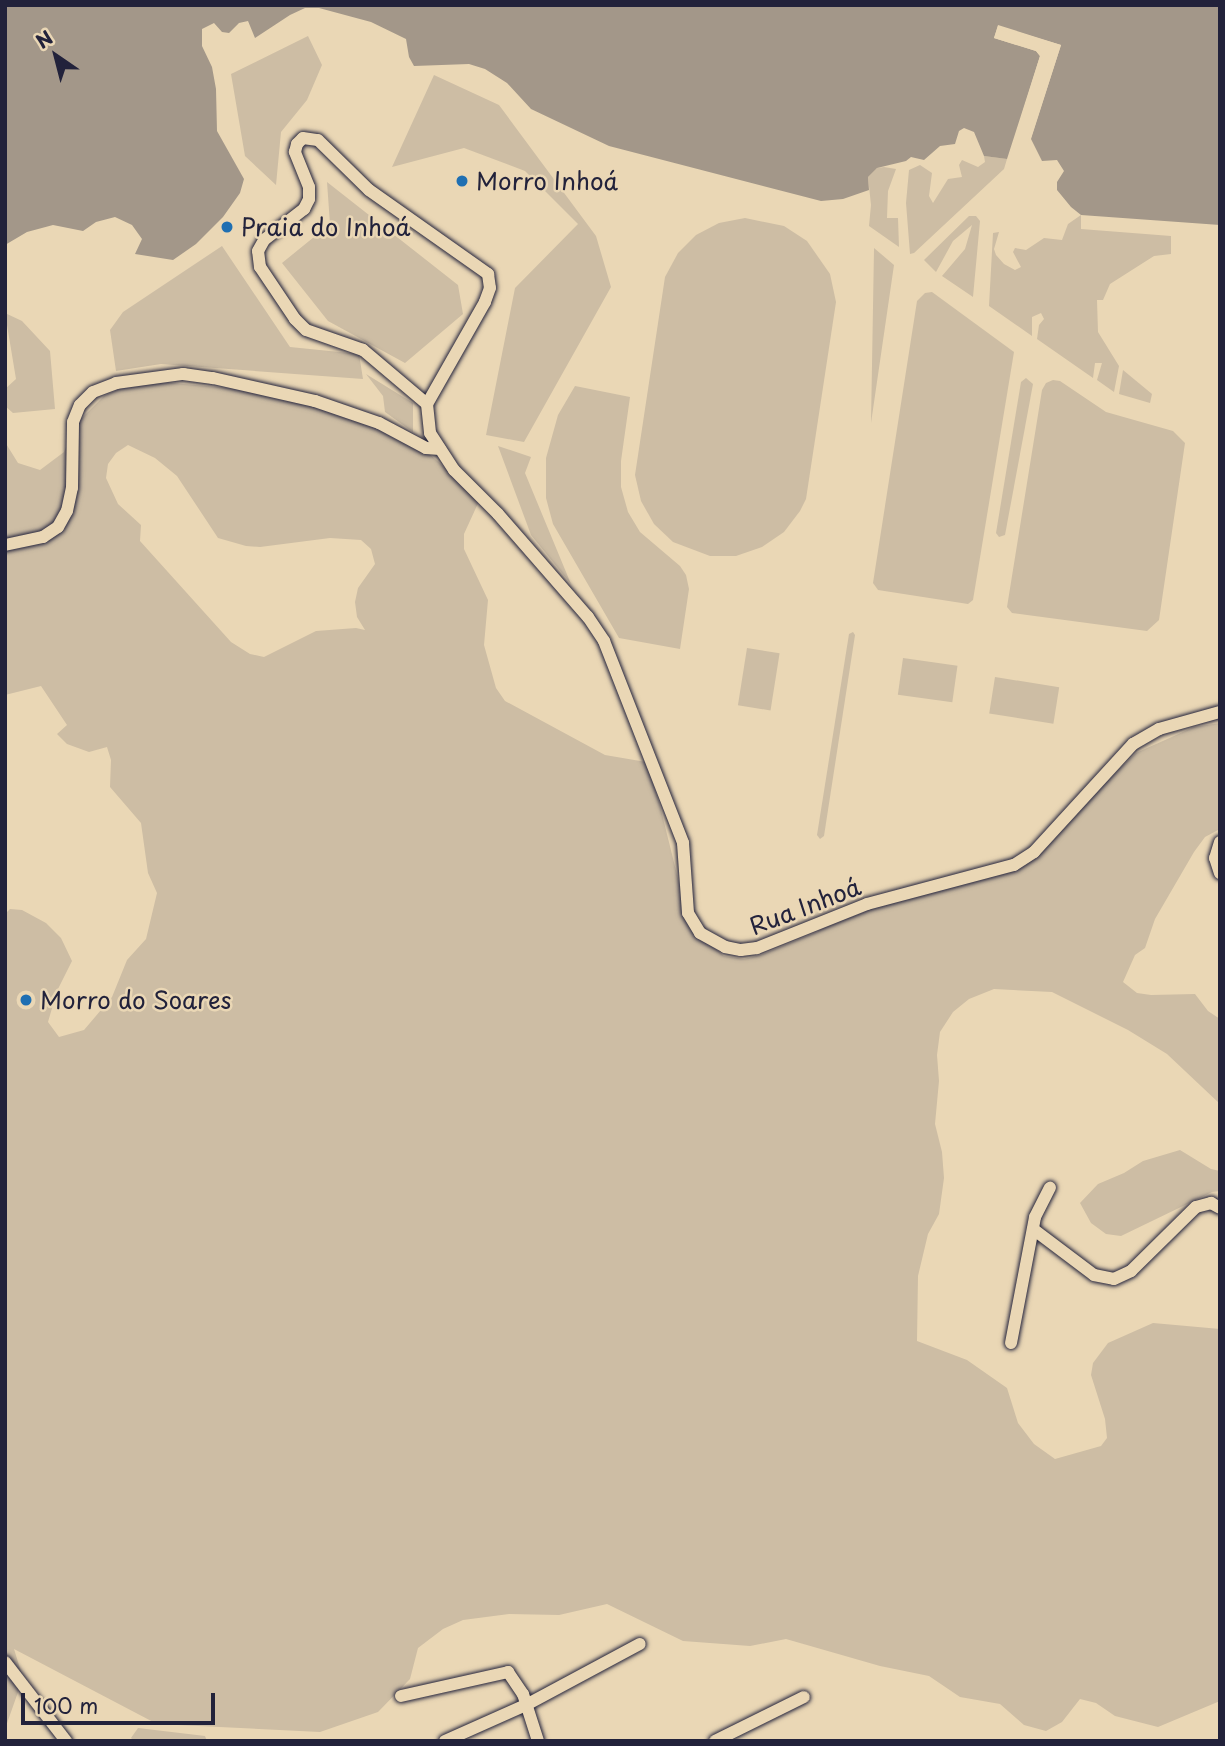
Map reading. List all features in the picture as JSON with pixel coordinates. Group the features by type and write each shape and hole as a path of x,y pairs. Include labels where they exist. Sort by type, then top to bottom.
{"street":[{"path":"303,138 318,140 369,190 488,274 490,288 485,302 427,404 363,350 306,331 260,267 258,251 264,240 304,209 309,199 309,187 295,152 296,144 303,138"},
{"path":"5,545 43,537 58,527 67,511 72,488 73,422 79,405 93,392 116,383 183,374 213,378 315,401 379,423 426,448 440,449"},
{"name":"Rua Inhoá","path":"427,404 428,424 454,470 498,514 588,617 604,641 683,843 688,913 700,933 725,947 741,950 757,948 867,904 1021,862 1133,744 1158,729 1220,712"},
{"path":"1220,842 1215,858 1220,873"},
{"path":"1011,1343 1038,1208 1050,1188"},
{"path":"1033,1229 1094,1275 1114,1279 1131,1271 1196,1207 1211,1203 1220,1208"},
{"path":"445,1741 526,1705 640,1644"},
{"path":"5,1662 66,1741"},
{"path":"401,1696 508,1672 519,1686 538,1741"},
{"path":"715,1741 804,1697"}],"shaded area":[{"path":"5,5 1220,5 1220,225 1081,215 1071,207 1057,190 1057,182 1064,171 1057,160 1042,161 1031,139 1061,45 998,26 994,38 1036,51 1040,56 1007,159 984,156 974,132 964,128 959,131 955,144 940,146 924,160 911,157 906,161 877,168 868,177 869,190 843,199 821,201 609,146 531,109 507,83 485,69 469,64 414,66 409,57 406,39 371,22 319,8 305,8 255,38 248,21 239,23 229,33 222,32 214,23 202,29 202,46 212,67 216,89 217,131 244,179 240,193 223,217 196,244 173,260 135,254 142,239 132,225 115,217 96,222 83,231 53,225 27,232 5,245"},
{"path":"308,36 322,65 307,100 281,132 276,185 245,156 231,74"},
{"path":"434,75 499,105 596,236 611,287 524,442 486,435 515,288 578,224 525,171 464,148 392,167"},
{"path":"984,156 1007,159 1004,169 910,254 906,203 909,170 920,165 932,173 929,196 933,203 948,179 962,177 959,165 962,160 978,167 985,162"},
{"path":"877,168 896,169 888,191 887,218 898,218 899,247 869,226 871,205 868,177"},
{"path":"327,182 458,285 463,314 405,363 328,321 282,263 330,224"},
{"path":"1081,215 1081,229 1171,236 1171,254 1154,256 1110,284 1103,300 1097,300 1098,332 1119,366 1114,392 1097,380 1102,363 1095,363 1093,378 1037,339 1039,325 1044,319 1041,313 1032,317 1032,336 989,306 993,233 999,232 994,249 996,255 1004,264 1015,270 1021,267 1013,252 1015,248 1026,250 1044,238 1062,240 1068,224"},
{"path":"969,216 976,216 980,221 973,297 942,276 965,249 972,225 953,241 936,272 924,260"},
{"path":"745,218 784,226 807,241 830,274 836,302 806,499 784,532 762,547 736,556 710,556 673,542 654,524 641,501 635,475 665,277 678,253 696,235 719,223"},
{"path":"222,246 290,347 359,354 363,379 161,364 116,371 110,330 123,312"},
{"path":"874,249 894,265 871,423"},
{"path":"932,292 1014,352 973,600 968,604 878,590 873,583 917,301 925,293"},
{"path":"5,313 22,321 50,351 55,409 13,413 5,406 5,389 16,379"},
{"path":"1123,370 1152,394 1150,403 1119,394"},
{"path":"366,374 413,403 413,432 385,412 383,396"},
{"path":"1026,378 1033,384 1005,535 999,537 996,533 1021,382"},
{"path":"151,381 262,391 352,416 426,451 480,499 464,534 464,549 488,600 484,645 496,688 505,701 605,755 646,762 659,802 690,927 724,956 744,959 761,955 817,932 848,911 1017,868 1136,753 1194,727 1220,723 1220,829 1205,837 1194,852 1155,919 1145,948 1135,955 1123,982 1137,993 1195,994 1208,1011 1220,1019 1220,1104 1167,1054 1128,1030 1052,992 994,989 969,999 953,1012 940,1032 935,1124 942,1152 944,1178 939,1214 928,1234 918,1276 917,1341 967,1360 1007,1388 1018,1423 1034,1444 1055,1459 1101,1446 1107,1438 1105,1419 1091,1375 1093,1363 1108,1343 1153,1323 1220,1329 1220,1701 1158,1727 1115,1716 1096,1703 1080,1699 1062,1722 1046,1731 1024,1725 1000,1704 960,1697 929,1676 880,1666 786,1639 750,1646 683,1641 607,1604 559,1615 509,1614 463,1620 443,1629 418,1648 410,1679 378,1712 320,1732 157,1724 14,1649 23,1678 5,1729 5,914 10,909 22,910 46,923 61,938 72,961 57,991 48,1022 59,1037 84,1030 112,997 127,960 146,939 157,893 148,873 141,823 110,787 111,760 107,747 89,752 67,744 57,734 67,725 41,686 5,695 5,442 18,463 40,470 64,452 74,426 104,396 130,384","holes":["128,445 155,458 177,476 218,538 260,547 330,538 361,540 371,549 375,564 358,588 355,602 357,617 365,630 356,628 316,631 264,657 250,654 231,642 140,541 141,525 118,504 106,478 108,464 116,453"]},
{"path":"1060,381 1106,412 1173,431 1185,443 1159,620 1147,631 1012,613 1007,607 1042,390 1046,383"},
{"path":"575,386 630,397 621,461 621,487 628,512 640,532 680,566 686,575 689,589 680,649 619,638 553,524 546,498 546,458 558,415"},
{"path":"498,446 531,457 525,473 571,584 531,535"},
{"path":"853,632 855,635 824,836 820,839 817,835 849,634"},
{"path":"747,648 780,653 771,710 738,705"},
{"path":"903,658 957,666 952,702 898,695"},
{"path":"995,677 1059,687 1053,724 989,714"},
{"path":"1180,1150 1211,1169 1220,1171 1220,1191 1212,1192 1121,1236 1106,1234 1091,1223 1080,1203 1098,1184 1143,1161"},
{"path":"138,1728 205,1736 207,1741 134,1741 131,1738"}],"pier":[{"path":"998,25 1061,45 1029,144 1028,138 1057,47 1000,30 998,36 1038,48 1043,56 1007,163 1040,56 1036,51 994,38"}],"place":[{"name":"Morro Inhoá","path":"462,181"},
{"name":"Praia do Inhoá","path":"227,227"},
{"name":"Morro do Soares","path":"26,1000"}]}
